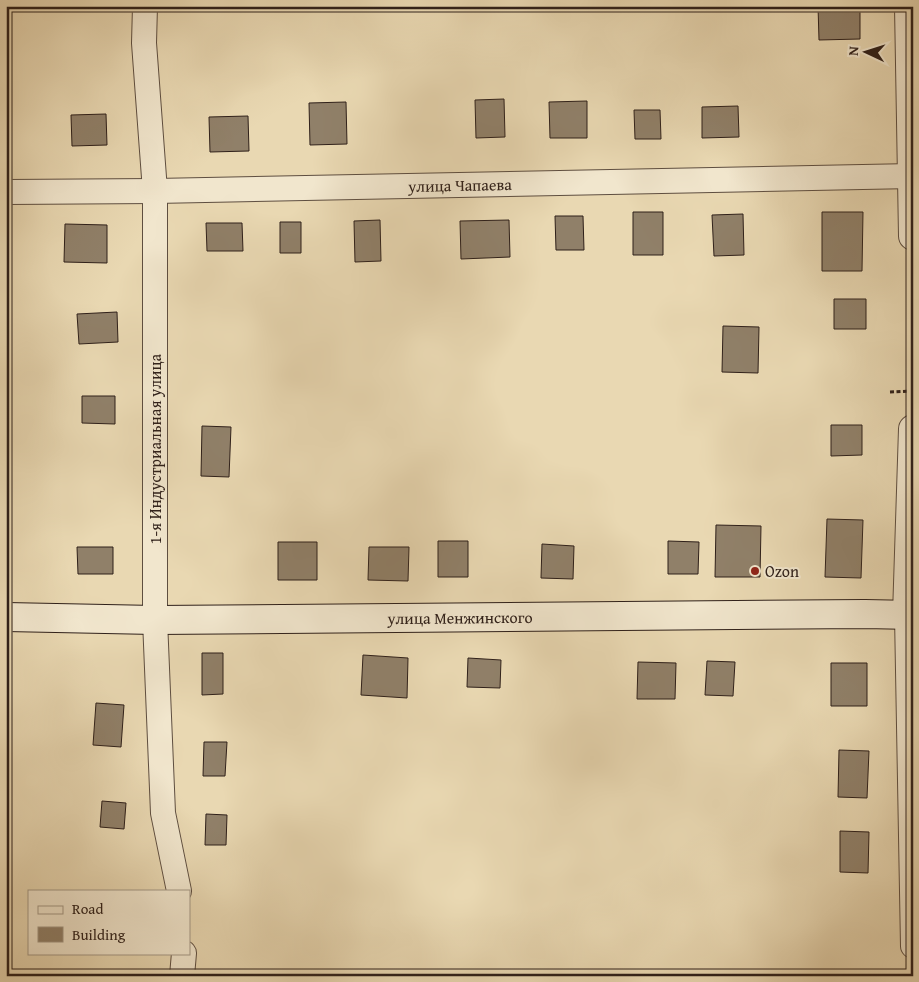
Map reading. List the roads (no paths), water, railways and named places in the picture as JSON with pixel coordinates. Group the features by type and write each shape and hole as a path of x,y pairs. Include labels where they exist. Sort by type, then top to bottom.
{"main road":[{"path":"910,6 913,236"},
{"path":"910,615 913,429"},
{"name":"улица Менжинского","path":"6,617 155,620 910,615"}],"street":[{"name":"1-я Индустриальная улица","path":"145,6 144,43 155,191 155,620 163,813 179,890"},
{"name":"улица Чапаева","path":"6,192 155,191 912,176"},
{"path":"910,615 913,946"},
{"path":"182,976 184,954"}],"place":[{"name":"Ozon","path":"755,571"}]}
